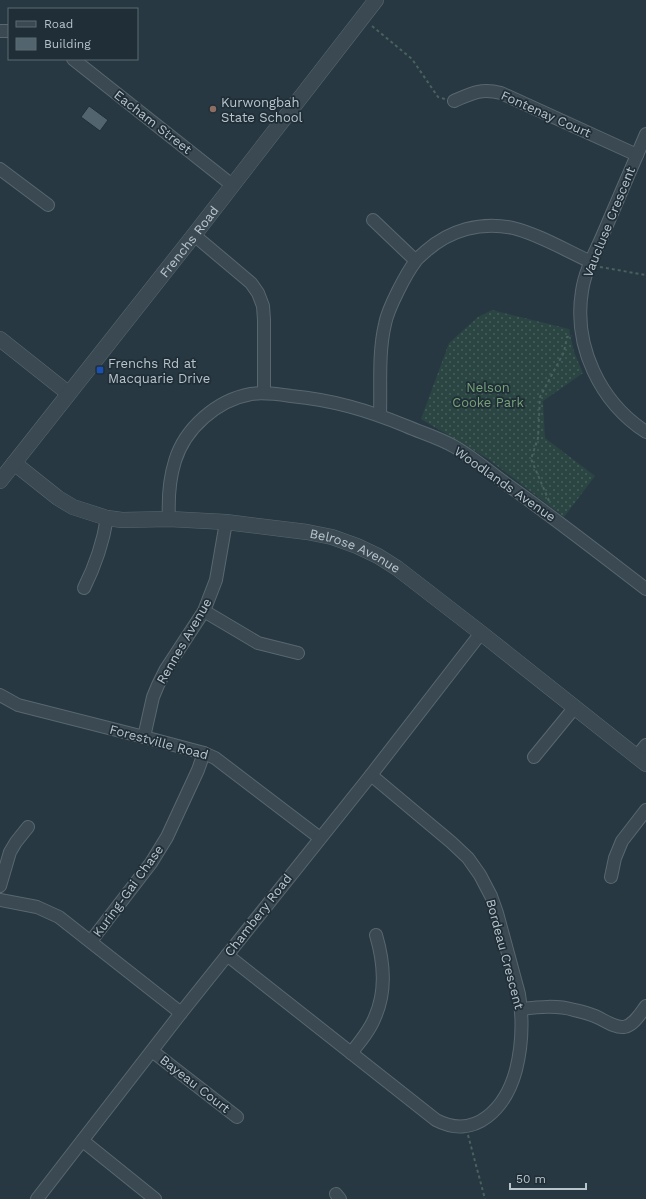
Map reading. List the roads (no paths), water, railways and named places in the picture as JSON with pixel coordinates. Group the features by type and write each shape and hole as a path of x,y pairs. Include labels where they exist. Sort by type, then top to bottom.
{"street":[{"name":"Frenchs Road","path":"0,481 194,235 376,0"},
{"name":"Eacham Street","path":"74,60 232,185"},
{"name":"Fontenay Court","path":"454,101 479,91 488,90 501,93 637,154"},
{"name":"Vaucluse Crescent","path":"646,134 591,262 582,290 580,319 587,354 602,389 614,405 646,432"},
{"path":"0,169 17,180 48,205"},
{"path":"373,220 415,260"},
{"path":"380,415 381,346 385,323 394,299 415,260 433,245 451,234 482,225 514,228 591,262"},
{"path":"194,235 251,283 258,293 264,320 264,393"},
{"path":"0,339 68,393"},
{"name":"Woodlands Avenue","path":"169,519 169,493 176,460 190,432 217,407 234,399 250,394 264,393 340,403 380,415 455,447 548,513 646,589"},
{"name":"Belrose Avenue","path":"14,463 58,498 78,509 107,518 122,520 169,519 226,522 307,532 357,546 378,556 397,568 575,707 643,755"},
{"path":"84,588 104,537 107,518"},
{"name":"Rennes Avenue","path":"144,737 158,685 166,669 204,611 216,580 226,522"},
{"path":"204,611 258,643 298,653"},
{"name":"Chambery Road","path":"37,1199 181,1013 481,633"},
{"name":"Forestville Road","path":"0,695 18,705 204,753 226,765 320,838"},
{"path":"534,757 575,707"},
{"name":"Kuring-Gai Chase","path":"91,941 151,863 167,837 198,770 204,753"},
{"name":"Bordeau Crescent","path":"227,955 436,1120 455,1127 475,1124 487,1118 498,1107 509,1089 517,1064 522,1009 497,913 491,896 480,875 468,858 451,842 370,775"},
{"path":"611,877 615,858 622,841 646,810"},
{"path":"0,886 10,852 28,827"},
{"path":"0,900 37,907 59,917 181,1013"},
{"path":"351,1053 372,1024 380,1004 383,972 382,957 376,935"},
{"path":"522,1009 545,1007 572,1009 624,1027 636,1020 646,1006"},
{"name":"Bayeau Court","path":"152,1051 237,1117"},
{"path":"82,1141 155,1199"}],"place":[{"name":"Kurwongbah State School","path":"213,109"},
{"name":"Frenchs Rd at Macquarie Drive","path":"100,370"}],"park label":[{"name":"Nelson Cooke Park","path":"488,394"}]}
